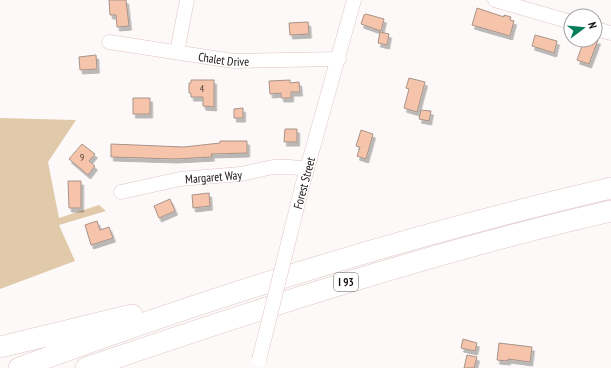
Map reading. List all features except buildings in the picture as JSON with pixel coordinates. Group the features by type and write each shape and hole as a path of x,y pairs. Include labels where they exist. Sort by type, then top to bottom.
{"highway":[{"name":"I 93","path":"19,368 217,299 323,266 459,226 611,188"},
{"name":"I 93","path":"86,368 199,329 378,273 611,211"},
{"path":"0,346 137,314 217,299"},
{"path":"114,368 199,329"}],"street":[{"path":"177,52 187,0"},
{"name":"Forest Street","path":"258,364 302,187 339,59 354,0"},
{"path":"495,0 563,20"},
{"name":"Chalet Drive","path":"109,42 233,61 339,59"},
{"name":"Margaret Way","path":"120,192 180,179 241,174 273,167 307,169"}],"shaded area":[{"path":"0,118 76,120 48,162 59,218 99,205 106,211 59,225 75,261 0,289"}]}
